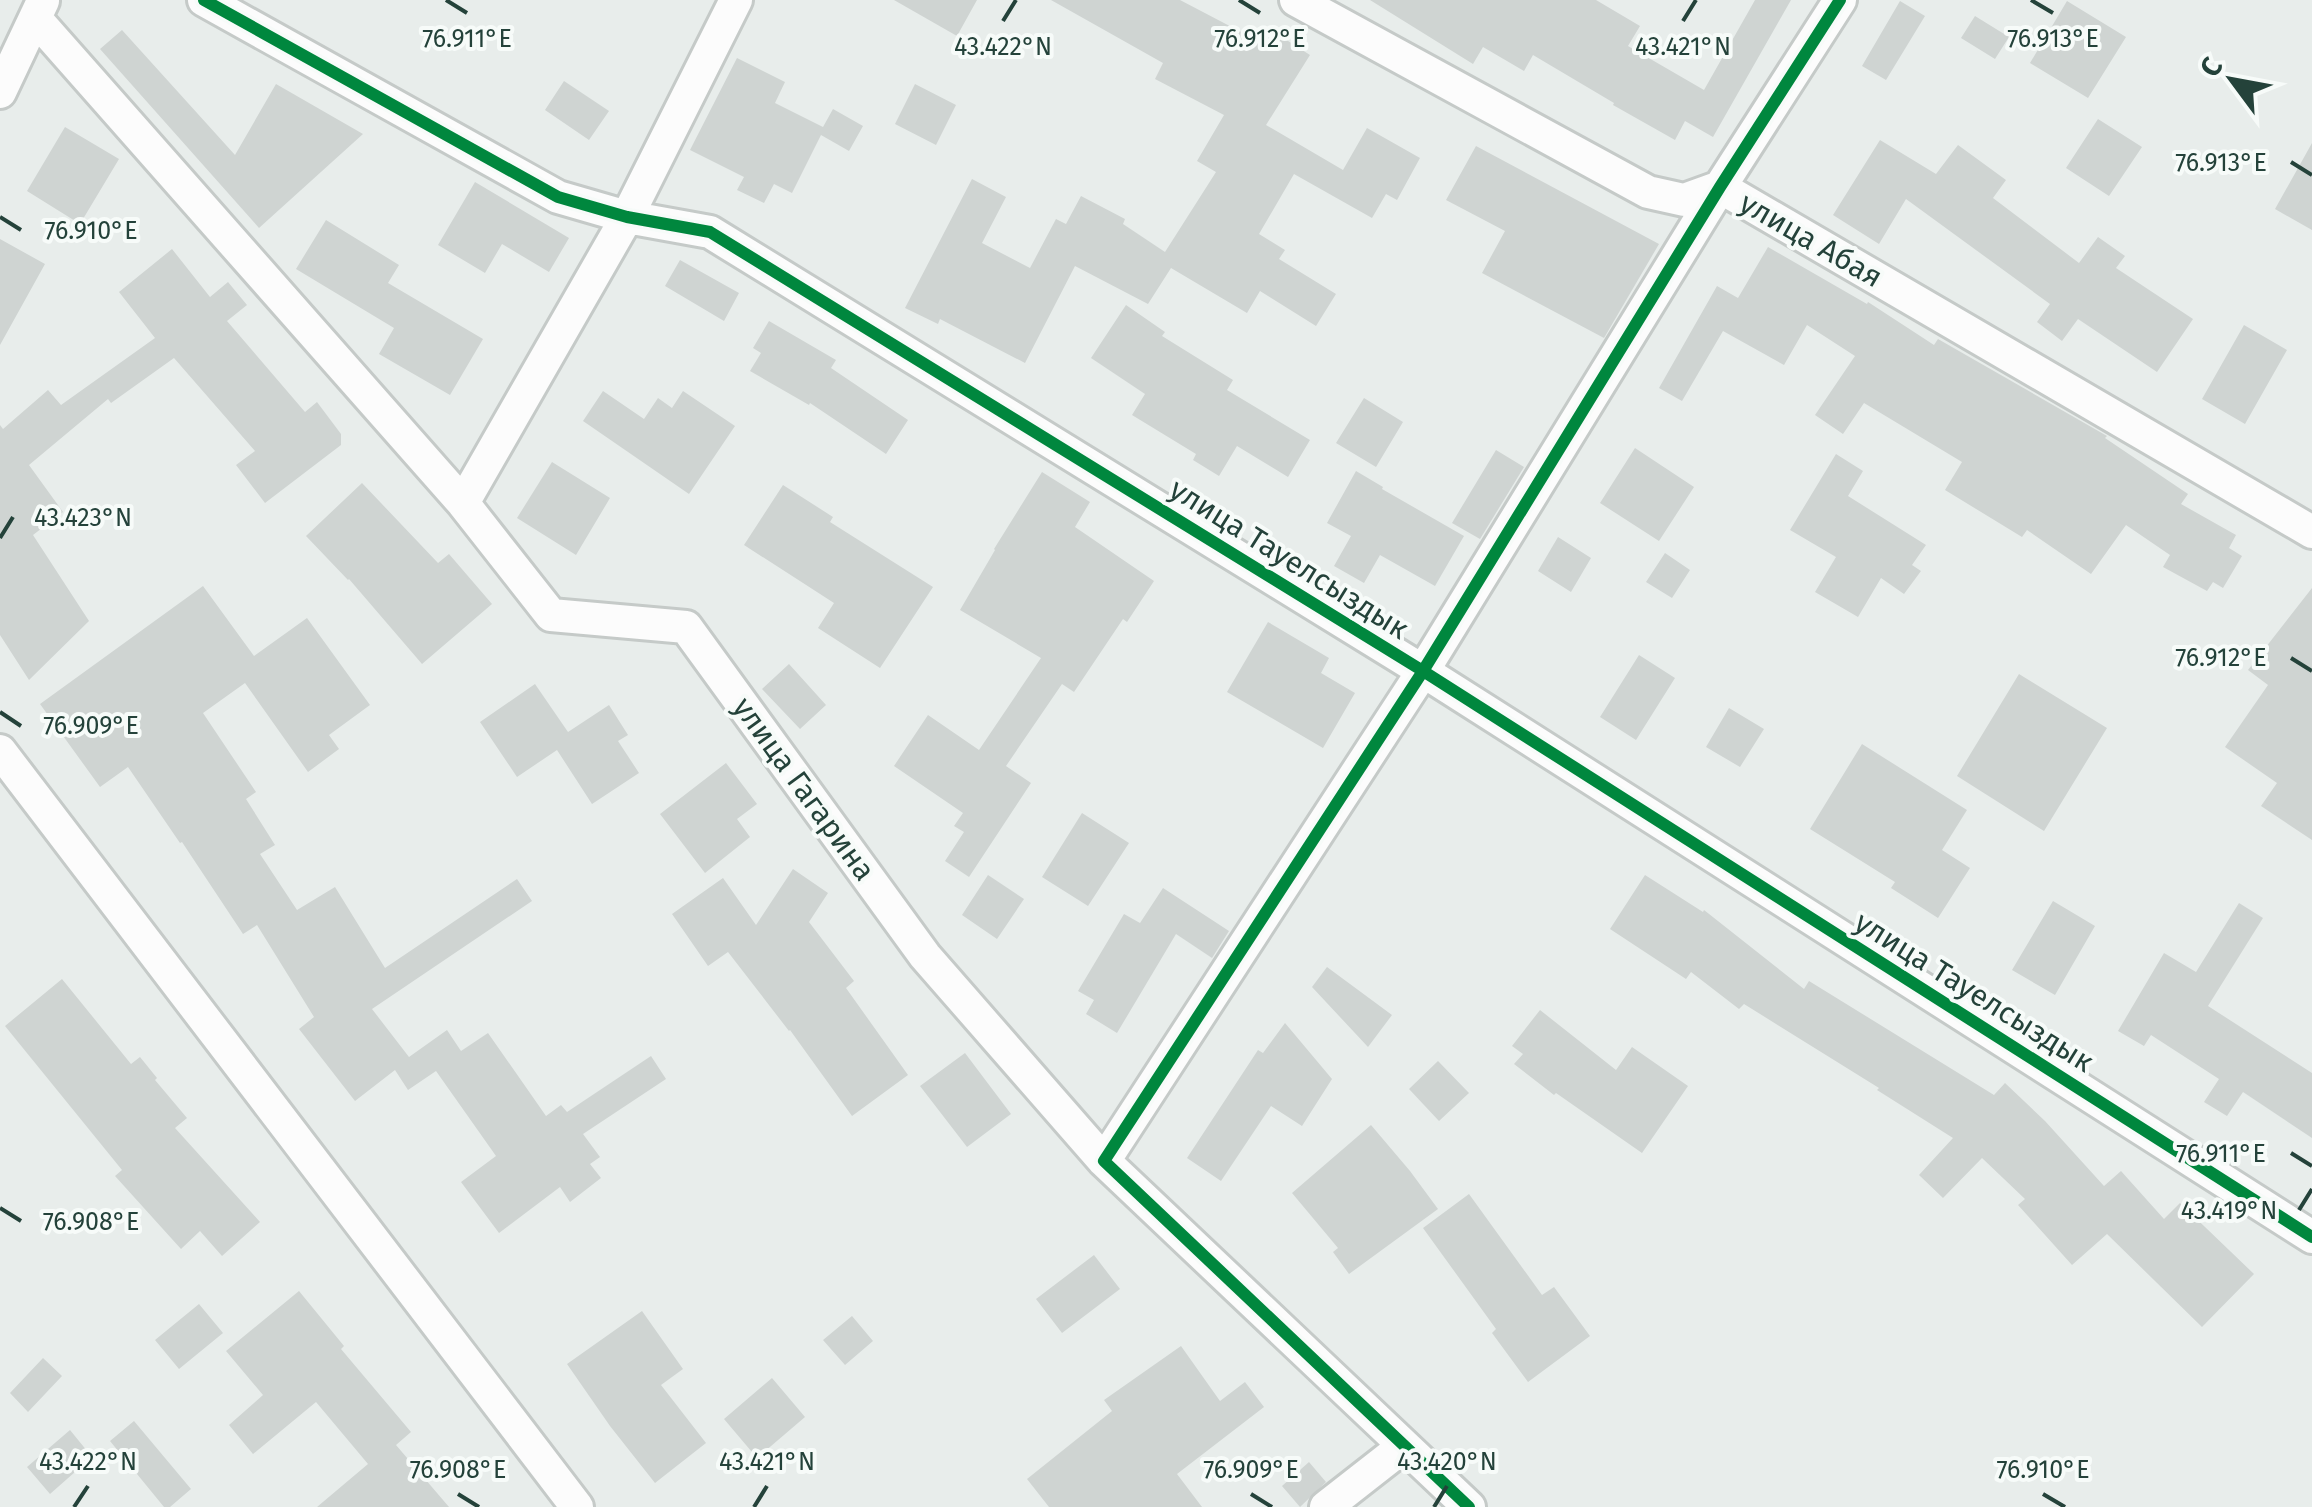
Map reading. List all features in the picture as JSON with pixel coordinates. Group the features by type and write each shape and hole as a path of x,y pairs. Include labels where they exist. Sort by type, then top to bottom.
{"street":[{"name":"улица Тауелсыздык","path":"204,0 558,197 627,217 710,232 1423,671 2312,1237"},
{"path":"463,502 627,217 736,0"},
{"name":"улица Абая","path":"1296,0 1648,192 1684,200 1720,188 2312,532"},
{"path":"1104,1161 1423,671 1840,0"},
{"path":"0,92 40,9"},
{"name":"улица Гагарина","path":"40,9 463,502 551,616 686,627 925,956 1104,1161 1469,1507"},
{"path":"0,750 577,1507"},
{"path":"1326,1507 1404,1446"}],"building":[{"path":"894,0 977,0 957,36"},
{"path":"1051,0 1180,0 1266,45 1274,32 1310,55 1266,125 1343,170 1367,128 1420,158 1397,200 1386,194 1372,218 1294,174 1259,234 1285,250 1279,259 1336,294 1316,326 1260,291 1247,313 1171,268 1148,304 1075,266 1025,363 940,319 938,324 905,308 972,179 1006,197 982,243 1030,268 1056,219 1066,224 1081,196 1125,219 1123,224 1165,252 1216,172 1197,161 1224,115 1155,79 1163,63"},
{"path":"1370,0 1596,0 1640,26 1628,46 1704,90 1755,0 1791,0 1713,137 1685,121 1675,140 1533,55 1524,71 1483,47 1473,64"},
{"path":"1900,1 1925,16 1886,80 1862,66"},
{"path":"2067,1 2126,37 2088,98 2030,63"},
{"path":"1975,16 2009,37 1995,59 1961,38"},
{"path":"122,30 235,155 276,84 363,134 259,228 100,49"},
{"path":"737,58 785,82 775,103 823,127 833,109 863,126 849,151 821,135 792,193 774,184 764,203 737,190 744,177 690,150"},
{"path":"564,81 609,111 589,140 545,110"},
{"path":"915,84 956,105 936,145 895,124"},
{"path":"2098,119 2142,147 2109,196 2066,168"},
{"path":"65,127 119,159 80,224 27,191"},
{"path":"1880,140 1936,174 1958,145 2006,180 1993,198 2079,263 2098,237 2125,256 2116,268 2193,319 2157,372 2078,319 2062,341 2037,322 2050,304 1906,199 1879,244 1833,215"},
{"path":"2312,143 2312,230 2275,209"},
{"path":"1476,146 1659,244 1604,338 1482,273 1505,231 1446,200"},
{"path":"475,182 569,238 549,272 502,244 485,273 438,245"},
{"path":"326,220 399,265 388,283 483,339 450,395 379,354 394,328 296,269"},
{"path":"0,239 45,264 0,345"},
{"path":"1768,247 1868,302 1934,345 1938,339 2107,436 2188,494 2181,504 2236,535 2229,548 2242,556 2223,588 2213,582 2207,591 2163,567 2170,555 2126,525 2091,574 2027,530 2022,537 1945,490 1962,462 1864,403 1843,434 1815,415 1855,356 1807,325 1784,365 1723,331 1682,401 1659,388 1717,286 1738,298"},
{"path":"172,249 210,297 228,282 247,305 227,321 305,412 317,402 341,434 341,445 265,503 236,465 255,451 174,358 111,403 108,399 29,465 63,512 33,535 89,621 29,680 0,635 0,425 3,429 48,390 61,405 155,338 119,292"},
{"path":"680,260 739,293 724,321 665,286"},
{"path":"1126,305 1165,332 1162,336 1233,380 1227,390 1310,440 1288,477 1237,446 1219,476 1193,460 1196,454 1132,415 1145,394 1091,358"},
{"path":"769,321 836,360 831,368 908,420 886,454 810,403 750,371 761,353 753,348"},
{"path":"2244,325 2287,350 2245,424 2202,399"},
{"path":"603,391 644,419 658,398 672,408 683,391 735,426 689,494 583,421"},
{"path":"1364,398 1403,422 1376,467 1336,443"},
{"path":"1635,448 1694,487 1659,541 1600,503"},
{"path":"1496,450 1524,467 1480,539 1452,523"},
{"path":"1836,454 1863,471 1848,496 1926,545 1912,565 1921,571 1904,594 1881,578 1858,617 1815,592 1836,557 1790,530"},
{"path":"552,462 610,498 576,555 517,518"},
{"path":"1356,471 1464,536 1435,586 1380,555 1364,583 1334,566 1351,536 1327,523"},
{"path":"1042,472 1090,502 1075,527 1154,581 1074,692 1062,684 1006,766 1031,783 969,877 945,861 964,832 954,826 963,813 894,766 928,715 979,750 1041,658 960,610"},
{"path":"362,483 438,563 449,554 492,604 422,664 306,536"},
{"path":"783,485 833,517 830,522 933,587 880,668 818,628 834,603 744,545"},
{"path":"1558,537 1591,558 1571,592 1538,571"},
{"path":"1665,553 1690,570 1672,598 1646,582"},
{"path":"203,586 254,656 307,618 370,705 329,735 339,749 308,772 245,683 203,713 256,792 246,799 275,845 260,854 297,910 335,887 385,968 517,879 532,901 372,1009 409,1057 447,1030 461,1051 488,1033 546,1116 561,1105 567,1112 651,1056 666,1079 583,1134 600,1157 590,1164 601,1178 570,1202 560,1187 499,1233 461,1182 496,1156 436,1071 408,1090 395,1070 355,1101 299,1029 314,1017 257,925 243,934 128,767 100,787 40,704"},
{"path":"2312,588 2312,840 2261,806 2277,783 2225,747 2268,685 2248,670"},
{"path":"1268,622 1329,658 1321,673 1355,693 1323,748 1227,692"},
{"path":"1639,655 1675,678 1636,740 1600,717"},
{"path":"789,664 826,705 800,729 762,689"},
{"path":"2019,674 2107,728 2044,831 1957,776"},
{"path":"535,684 568,732 609,705 628,735 618,741 639,773 592,804 557,750 517,777 480,722"},
{"path":"1729,708 1764,729 1740,767 1706,747"},
{"path":"1862,744 1967,810 1942,850 1970,868 1938,918 1891,888 1895,882 1810,829"},
{"path":"726,763 757,804 737,819 750,837 705,873 660,814"},
{"path":"1082,813 1129,843 1088,906 1042,877"},
{"path":"793,869 828,893 809,922 854,981 846,988 908,1075 852,1116 728,952 708,966 672,914 723,878 756,925"},
{"path":"988,875 1024,899 997,939 962,915"},
{"path":"1645,875 1704,910 1804,989 1809,981 1994,1095 2005,1083 2104,1186 2121,1171 2164,1219 2180,1203 2254,1274 2202,1327 2107,1234 2072,1265 2018,1205 2025,1199 1982,1158 1943,1198 1919,1175 1953,1138 1744,1004 1739,1009 1691,972 1686,979 1610,929"},
{"path":"1163,888 1229,931 1212,958 1176,934 1117,1033 1086,1014 1094,1000 1078,991 1124,914 1140,923"},
{"path":"2053,901 2095,926 2055,995 2012,970"},
{"path":"2239,903 2263,918 2208,1006 2312,1073 2312,1138 2243,1092 2227,1116 2204,1102 2219,1079 2151,1035 2144,1046 2118,1031 2164,953 2196,972"},
{"path":"1327,967 1392,1015 1368,1047 1312,987"},
{"path":"62,979 131,1064 140,1057 187,1118 175,1128 260,1222 222,1256 200,1231 181,1249 115,1176 122,1170 5,1026"},
{"path":"1540,1010 1616,1070 1632,1047 1688,1086 1642,1153 1514,1064 1523,1054 1512,1046"},
{"path":"1285,1023 1332,1079 1302,1126 1271,1106 1221,1181 1187,1158 1258,1050 1263,1053"},
{"path":"965,1053 1011,1114 967,1147 920,1086"},
{"path":"1438,1061 1469,1093 1439,1121 1409,1089"},
{"path":"1371,1125 1438,1209 1349,1274 1333,1252 1338,1248 1292,1193"},
{"path":"1469,1194 1542,1295 1554,1287 1590,1336 1528,1382 1492,1333 1496,1329 1423,1228"},
{"path":"1094,1255 1120,1289 1062,1333 1036,1299"},
{"path":"299,1291 344,1346 341,1349 411,1432 396,1445 449,1507 317,1507 368,1464 316,1402 253,1454 229,1425 263,1395 226,1351"},
{"path":"199,1304 223,1333 179,1369 155,1340"},
{"path":"642,1311 683,1369 661,1385 706,1443 655,1483 567,1364"},
{"path":"852,1316 873,1341 845,1365 823,1340"},
{"path":"1181,1346 1220,1401 1245,1382 1264,1407 1177,1474 1202,1507 1049,1507 1027,1479 1112,1411 1104,1400"},
{"path":"43,1358 62,1376 28,1412 10,1393"},
{"path":"772,1378 805,1417 757,1458 724,1419"},
{"path":"134,1421 191,1489 170,1507 164,1507 110,1441"},
{"path":"70,1430 92,1457 50,1494 27,1467"},
{"path":"1309,1462 1326,1482 1300,1507 1282,1486"}],"cycle path":[{"path":"204,0 558,197 627,217 710,232 1423,671 2312,1237"},
{"path":"1469,1507 1104,1161 1423,671 1720,187 1840,0"}]}
